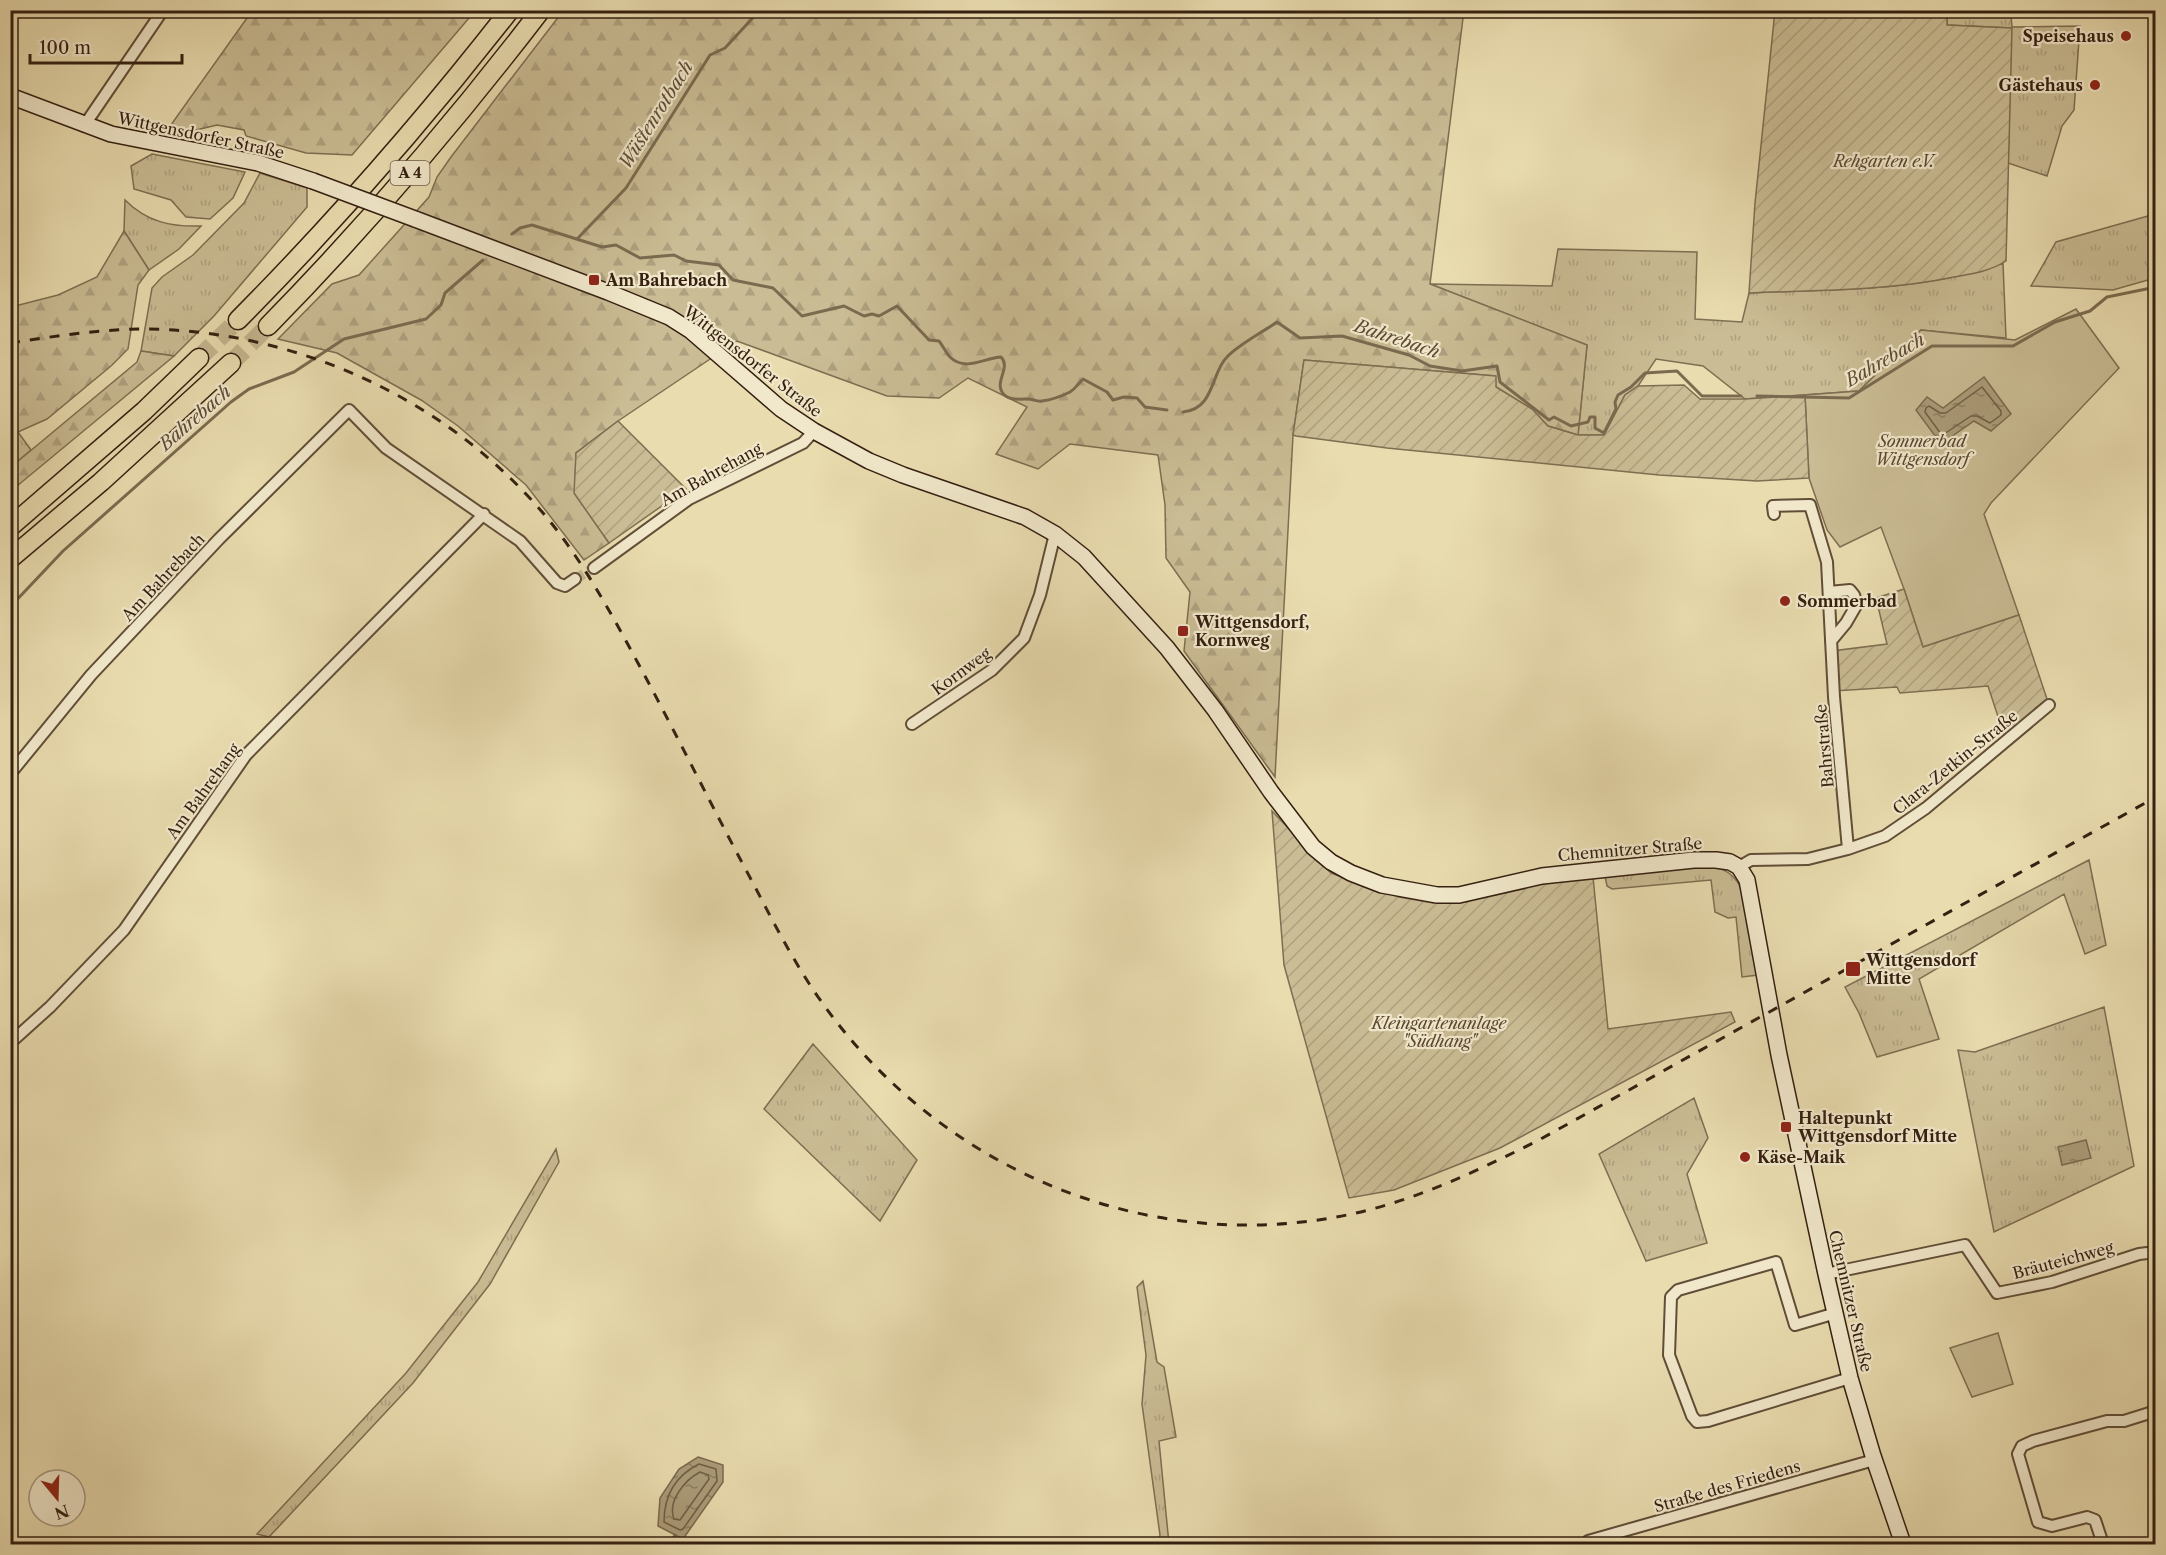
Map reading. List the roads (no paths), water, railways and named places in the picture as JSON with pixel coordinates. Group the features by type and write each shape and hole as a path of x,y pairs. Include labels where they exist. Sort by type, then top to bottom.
{"highway":[{"name":"A 4","path":"238,320 372,177 510,10"},
{"name":"A 4","path":"268,326 401,183 492,75 541,10"},
{"path":"10,526 144,411 199,358"},
{"path":"10,559 101,482 231,363"}],"street":[{"path":"84,126 163,10"},
{"name":"Wittgensdorfer Straße","path":"10,96 84,126 123,137 258,163 313,181 669,317 691,331 782,409 814,431 886,468 1024,517 1055,534 1084,557 1134,612"},
{"name":"Am Bahrebach","path":"10,774 91,675 219,539 349,410 386,448 484,514"},
{"name":"Am Bahrehang","path":"594,568 689,499 802,442 814,431"},
{"name":"Bahrstraße","path":"1774,514 1773,506 1810,505 1827,562 1848,849"},
{"path":"484,514 520,542 557,584 565,586 575,579"},
{"name":"Am Bahrehang","path":"10,1043 50,1007 124,930 246,754 484,514"},
{"name":"Kornweg","path":"912,724 992,670 1024,638 1040,595 1055,534"},
{"path":"1829,591 1850,590 1857,600 1855,609 1831,641"},
{"name":"Chemnitzer Straße","path":"1134,612 1167,648 1215,710 1271,792 1313,847 1331,862 1351,873 1382,885 1409,891 1448,895 1542,876 1650,863 1716,860 1730,862 1739,867 1747,880 1780,1065 1850,1378 1874,1460 1903,1545"},
{"name":"Clara-Zetkin-Straße","path":"1739,867 1751,860 1808,859 1848,849 1885,836 1926,808 2049,705"},
{"name":"Bräuteichweg","path":"1826,1274 1965,1245 1997,1293 2052,1282 2139,1254 2156,1252"},
{"path":"1836,1313 1795,1325 1776,1262 1678,1290 1671,1297 1669,1355 1692,1416 1697,1422 1850,1378"},
{"path":"2103,1545 2095,1520 2086,1517 2052,1526 2038,1522 2018,1454 2022,1446 2033,1441 2107,1421 2124,1420 2156,1411"},
{"name":"Straße des Friedens","path":"1588,1541 1874,1460"}],"water":[{"path":"1984,377 2011,414 1991,431 1974,421 1941,444 1916,410 1927,397 1943,408"},
{"path":"2086,1140 2091,1158 2062,1165 2058,1147"},
{"path":"698,1457 723,1465 723,1482 683,1539 658,1526 660,1498 679,1469"}],"waterway":[{"name":"Wüstenrotbach","path":"578,238 626,188 710,55 725,48 760,10"},
{"name":"Bahrebach","path":"512,234 520,228 532,225 602,247 616,245 640,258 674,255 686,261 719,265 733,280 773,288 802,316 844,306 864,316 872,314 879,316 897,306 929,340 939,341 956,361 968,364 1001,357 1004,361 1004,370 1000,388 1004,395 1010,398 1049,400 1070,392 1083,379 1107,392 1113,400 1124,397 1137,398 1145,407 1167,410"},
{"name":"Bahrebach","path":"10,607 63,551 231,402 249,389 294,372 344,339 426,319 441,305 445,293 483,260"},
{"name":"Bahrebach","path":"1757,396 1849,398 1932,346 2013,346 2055,322 2090,311 2107,297 2156,287"},
{"name":"Bahrebach","path":"1183,412 1193,409 1207,397 1222,364 1232,352 1277,322 1300,338 1342,336 1409,355 1430,366 1462,371 1497,366 1500,382 1549,420 1554,417 1571,426 1588,422 1590,417 1595,417 1595,428 1604,433 1616,409 1615,402 1618,395 1631,387 1645,373 1677,371 1702,396 1741,396"},
{"path":"671,1544 675,1535"}],"tunnel":[{"path":"199,358 238,320"},
{"path":"231,363 268,326"},
{"path":"575,579 594,568"}],"railway":[{"path":"10,343 61,335 130,329 200,332 252,341 303,355 353,374 400,397 445,425 487,457 543,513 588,575 639,665 788,948 800,969 847,1035 903,1093 966,1141 1035,1179 1109,1206 1186,1221 1266,1225 1347,1215 1421,1193 1469,1174 1539,1140 2156,797"}],"place":[{"name":"Speisehaus","path":"2126,36"},
{"name":"Gästehaus","path":"2095,85"},
{"name":"Am Bahrebach","path":"594,280"},
{"name":"Sommerbad","path":"1785,601"},
{"name":"Wittgensdorf, Kornweg","path":"1183,631"},
{"name":"Wittgensdorf Mitte","path":"1853,969"},
{"name":"Haltepunkt Wittgensdorf Mitte","path":"1786,1127"},
{"name":"Käse-Maik","path":"1745,1157"}],"park label":[{"name":"Rehgarten e.V.","path":"1884,161"},
{"name":"Sommerbad Wittgensdorf","path":"1922,450"},
{"name":"Kleingartenanlage \"Südhang\"","path":"1439,1032"}]}
